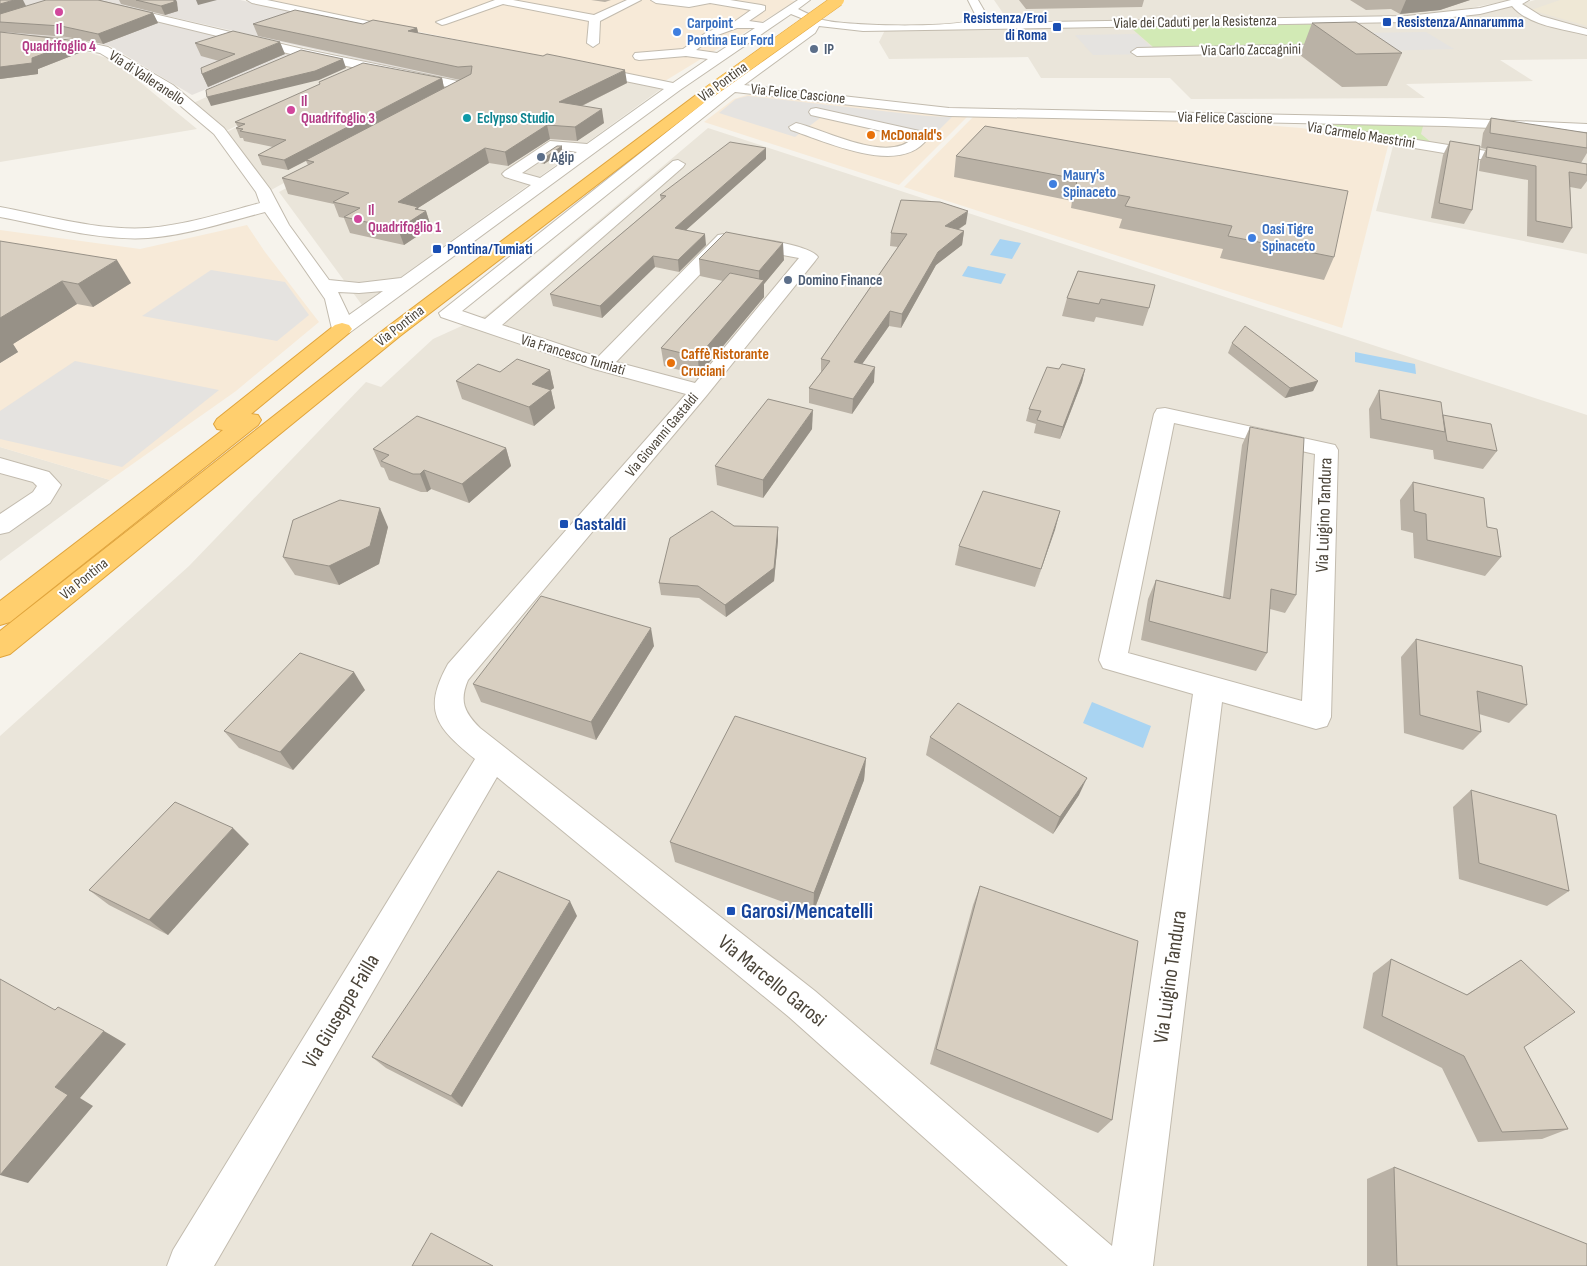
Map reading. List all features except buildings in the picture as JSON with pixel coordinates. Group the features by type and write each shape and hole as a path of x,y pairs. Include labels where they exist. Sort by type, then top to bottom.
{"highway":[{"name":"Via Pontina","path":"0,646 385,338 822,0"},
{"name":"Via Pontina","path":"0,615 339,352 702,91 838,0"},
{"path":"108,560 329,394 448,313"},
{"path":"74,557 209,438 342,329"}],"street":[{"path":"82,0 303,53 466,84 445,96"},
{"path":"252,0 416,34"},
{"path":"442,22 502,1 595,18 636,0"},
{"path":"656,0 689,4 710,0 758,4"},
{"path":"951,26 973,24 983,18 973,0"},
{"path":"1520,2 1522,11 1538,18 1587,32"},
{"name":"Viale dei Caduti per la Resistenza","path":"863,28 1413,18 1480,11 1520,2"},
{"name":"Via Pontina","path":"342,329 403,282 675,88 798,3 808,18 814,23 813,28 753,72 448,313"},
{"path":"686,52 708,34 740,22 758,4"},
{"path":"1480,11 1538,18"},
{"path":"1056,15 1096,14 1110,17 1116,23"},
{"path":"998,16 1006,21 1024,25"},
{"path":"593,43 595,18"},
{"path":"777,18 808,18"},
{"name":"Via Pontina","path":"808,18 831,25 863,28"},
{"path":"1324,20 1340,31"},
{"path":"740,22 765,26"},
{"name":"Via Pontina","path":"788,48 838,33 863,28"},
{"name":"Via di Valleranello","path":"0,38 72,43 102,50 190,101 224,129 269,195 282,227 325,284 337,304 342,329"},
{"name":"Via Carlo Zaccagnini","path":"1137,52 1355,48"},
{"path":"640,56 686,52 718,58"},
{"path":"285,60 303,53"},
{"path":"753,72 803,53"},
{"path":"346,74 364,66"},
{"path":"579,68 675,88"},
{"name":"Via Felice Cascione","path":"753,72 774,84 864,101"},
{"name":"Via Felice Cascione","path":"733,88 864,101 949,112 1445,122 1587,128"},
{"path":"796,128 854,145 867,145 900,151 911,148 921,138 919,134 814,112"},
{"name":"Via Carmelo Maestrini","path":"1262,119 1587,172"},
{"name":"Via Carmelo Maestrini","path":"1445,122 1433,128 1432,135 1443,144 1460,151"},
{"path":"542,183 510,174 555,144 588,150"},
{"path":"488,327 678,164"},
{"path":"0,212 106,231 138,234 169,230 269,195"},
{"name":"Via Giovanni Gastaldi","path":"447,700 450,686 458,672 700,390 808,261 807,256 724,239 601,364"},
{"path":"325,284 359,288 403,282"},
{"name":"Via Francesco Tumiati","path":"448,313 601,364 700,390"},
{"name":"Via Luigino Tandura","path":"1165,414 1327,450 1316,717 1210,687 1113,660 1165,414"},
{"path":"0,465 41,477 48,481 49,488 42,497 0,526"},
{"name":"Via Luigino Tandura","path":"1131,1266 1210,687"},
{"name":"Via Marcello Garosi","path":"447,700 448,710 458,726 802,1004 1101,1266"},
{"name":"Via Giuseppe Failla","path":"189,1266 493,756"}],"shaded area":[{"path":"0,0 65,0 293,53 192,95 110,46 89,41 0,36"},
{"path":"97,0 240,0 519,59 476,86"},
{"path":"259,0 789,0 796,1 665,81"},
{"path":"994,0 1510,0 1456,11 1396,17 1027,22 1007,19"},
{"path":"1535,0 1587,0 1587,59 1500,60 1533,81 1406,84 1425,98 1191,99 1170,78 1041,78 1028,57 889,59 879,42 885,30 1416,21 1484,14"},
{"path":"1560,0 1587,0 1587,26 1531,10"},
{"path":"1426,32 1454,49 1379,51 1354,33"},
{"path":"1137,34 1158,54 1093,55 1075,35"},
{"path":"0,42 78,49 113,60 197,129 0,162"},
{"path":"301,54 461,87 260,196 223,134 311,89 222,133 191,104"},
{"path":"519,59 661,89 362,305 279,192 476,86"},
{"path":"747,95 763,95 967,117 899,185 704,122 734,99"},
{"path":"748,96 927,116 952,117 935,134 828,112 795,137 719,113 736,99"},
{"path":"974,116 1230,122 1301,128 1389,142 1342,328 904,187"},
{"path":"1399,123 1587,131 1587,254 1376,211"},
{"path":"708,128 1587,415 1587,1266 0,1266 0,736 189,566 366,382 381,387 433,339 488,314"},
{"path":"247,225 265,252 319,322 236,391 110,480 0,447 0,363 18,352 0,348 34,327 39,328 51,320 0,260 0,230 140,249"},
{"path":"211,270 285,282 309,315 277,341 142,316"},
{"path":"75,361 219,390 122,467 0,439 0,411"},
{"path":"0,447 110,480 0,561"}],"green space":[{"path":"1315,24 1348,44 1153,47 1130,27"},
{"path":"1318,124 1423,126 1421,134 1432,143"}],"water":[{"path":"1000,239 1021,243 1012,259 990,255"},
{"path":"968,266 1006,274 1001,284 962,276"},
{"path":"1355,352 1415,364 1416,374 1355,362"},
{"path":"1092,702 1151,726 1143,748 1083,723"}],"place":[{"name":"Il Quadrifoglio 4","path":"59,12"},
{"name":"Resistenza/Annarumma","path":"1387,22"},
{"name":"Resistenza/Eroi di Roma","path":"1057,27"},
{"name":"Carpoint Pontina Eur Ford","path":"677,32"},
{"name":"IP","path":"814,49"},
{"name":"Il Quadrifoglio 3","path":"291,110"},
{"name":"Eclypso Studio","path":"467,118"},
{"name":"McDonald's","path":"871,135"},
{"name":"Agip","path":"541,157"},
{"name":"Maury's Spinaceto","path":"1053,184"},
{"name":"Il Quadrifoglio 1","path":"358,219"},
{"name":"Oasi Tigre Spinaceto","path":"1252,238"},
{"name":"Pontina/Tumiati","path":"437,249"},
{"name":"Domino Finance","path":"788,280"},
{"name":"Caffè Ristorante Cruciani","path":"671,363"},
{"name":"Gastaldi","path":"564,524"},
{"name":"Garosi/Mencatelli","path":"731,911"}]}
